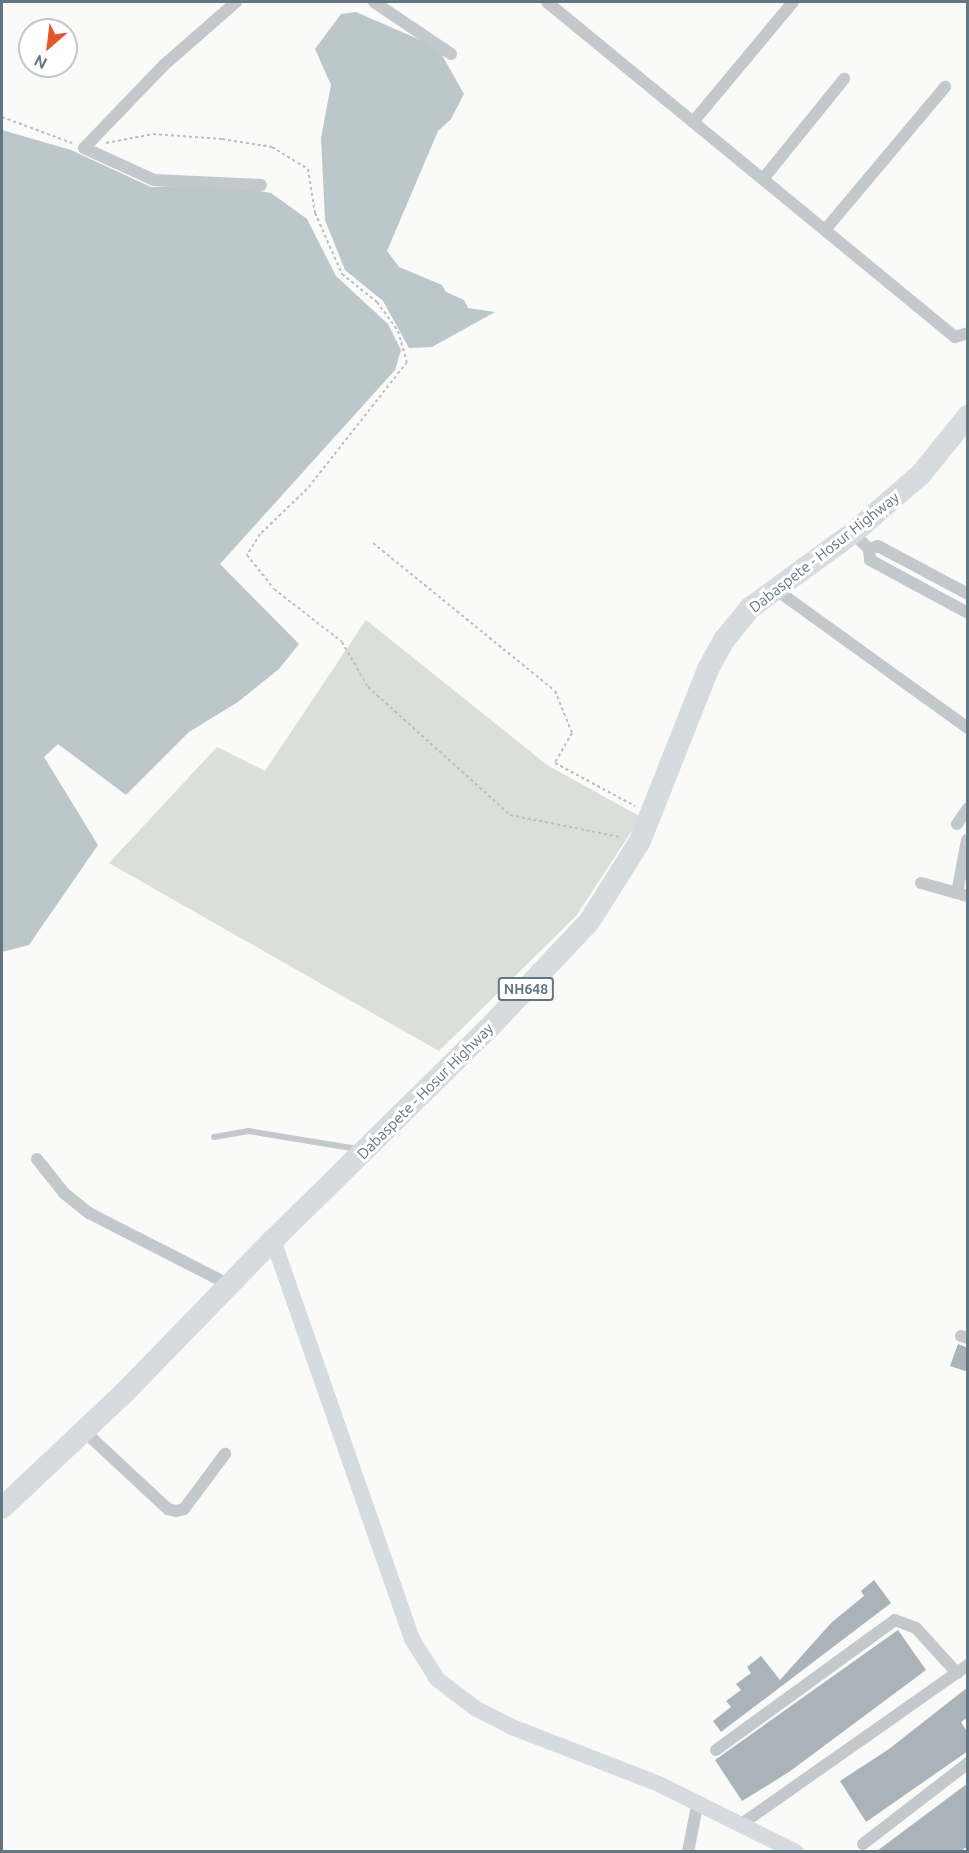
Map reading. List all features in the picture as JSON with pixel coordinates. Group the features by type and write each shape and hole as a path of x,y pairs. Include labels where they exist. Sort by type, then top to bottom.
{"highway":[{"name":"Dabaspete - Hosur Highway","path":"2,1508 84,1431 273,1240 488,1029 589,922 640,841 708,669 750,608 775,589 861,541 921,474 968,416"}],"street":[{"path":"236,2 164,65 84,148 154,180 261,185"},
{"path":"378,2 451,54"},
{"path":"547,2 955,337 968,333"},
{"path":"693,122 793,2"},
{"path":"763,179 844,79"},
{"path":"825,230 945,87"},
{"path":"861,541 878,546 968,594"},
{"path":"861,541 870,560 968,613"},
{"path":"775,589 968,728"},
{"path":"957,824 968,808"},
{"path":"921,883 962,894 967,840"},
{"path":"37,1159 64,1193 89,1213 230,1285"},
{"path":"273,1240 412,1640 437,1679 475,1708 512,1727 698,1801 796,1851"},
{"path":"84,1431 168,1509 176,1511 184,1509 225,1454"},
{"path":"716,1750 895,1620 916,1628 957,1673"},
{"path":"742,1822 968,1665"},
{"path":"863,1844 968,1764"},
{"path":"688,1851 698,1801"}],"lane":[{"path":"214,1137 248,1131 364,1150"}],"path":[{"path":"2,117 84,148 153,134 222,139 272,147 308,169 315,213 342,274 377,302 399,331 407,362 307,489 260,534 247,555 274,589 342,642 368,687 510,815 640,841"},
{"path":"373,543 555,691 572,733 555,763 652,812"}],"shaded area":[{"path":"356,12 425,42 442,55 464,94 451,119 438,131 387,251 399,267 442,285 446,292 464,300 468,308 495,312 432,347 409,348 383,301 345,270 325,220 321,138 331,85 315,49 341,14"},
{"path":"2,130 71,150 151,187 224,185 271,193 307,219 336,276 388,324 401,350 395,370 220,564 299,644 279,669 238,702 189,732 126,795 58,744 44,757 98,845 29,945 2,952"},
{"path":"366,620 547,765 641,817 576,916 439,1051 109,863 217,747 265,771"}],"building":[{"path":"958,1344 968,1348 968,1372 950,1366"},
{"path":"874,1580 891,1603 721,1732 713,1721 731,1707 726,1701 741,1690 736,1684 751,1673 747,1667 761,1656 780,1680 832,1622 864,1596 861,1591"},
{"path":"898,1630 926,1670 789,1772 742,1801 715,1760"},
{"path":"968,1687 968,1717 961,1722 968,1733 968,1751 866,1822 840,1781 889,1749"},
{"path":"968,1783 968,1846 961,1851 877,1851"}]}
